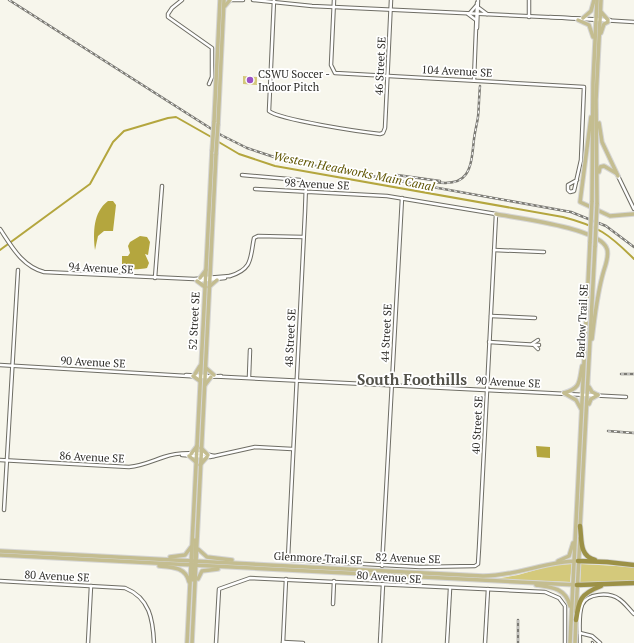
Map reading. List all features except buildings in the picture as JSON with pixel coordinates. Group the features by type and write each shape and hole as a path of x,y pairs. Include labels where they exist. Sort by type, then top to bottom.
{"highway":[{"path":"578,527 582,549 585,554 590,558 607,562"},
{"name":"Glenmore Trail SE","path":"576,561 634,565"},
{"path":"574,584 634,583"},
{"path":"576,620 582,597 591,590 606,584"}],"main road":[{"name":"52 Street SE","path":"192,643 195,590 192,544 196,462 201,448 203,387 201,365 216,154 220,0"},
{"name":"52 Street SE","path":"208,279 206,269 212,151 216,123 224,0"},
{"path":"224,9 230,0"},
{"path":"583,18 591,11 595,0"},
{"name":"Barlow Trail SE","path":"570,643 586,436 598,187 597,80 599,37 595,0"},
{"name":"Barlow Trail SE","path":"578,527 581,426 592,202 592,108 594,56 601,0"},
{"path":"599,37 604,24 609,21 600,11"},
{"path":"578,20 586,23 591,28 594,56"},
{"path":"597,80 600,135 618,176"},
{"path":"592,108 580,202 610,216 634,214"},
{"path":"598,187 600,170 602,166 610,168 618,176"},
{"path":"496,214 578,230 598,239 604,244 607,254 597,296 589,360"},
{"path":"206,269 197,279 207,288 217,280"},
{"name":"52 Street SE","path":"187,643 190,588 198,548 199,466 197,445 200,381 205,367 207,288"},
{"path":"564,393 573,390 579,383 585,351"},
{"path":"200,381 194,375 201,365"},
{"path":"203,387 213,376 205,367"},
{"path":"584,372 585,392 588,395"},
{"path":"587,415 590,401 598,395 591,391 588,379"},
{"path":"564,393 574,398 580,404 581,426"},
{"path":"583,394 586,436"},
{"path":"196,462 190,455 197,445"},
{"path":"199,466 208,456 201,448"},
{"path":"550,564 569,556 578,527"},
{"path":"193,531 195,595"},
{"path":"131,558 179,557 188,553 192,544"},
{"path":"198,548 207,557 259,564"},
{"name":"Glenmore Trail SE","path":"0,551 131,558 250,568 574,584"},
{"name":"Glenmore Trail SE","path":"0,555 163,564 246,563 497,576 518,573 550,564 576,561"},
{"name":"Barlow Trail SE","path":"575,643 576,620 574,584 577,579 576,561"},
{"path":"142,563 179,568 187,575 190,588"},
{"path":"195,590 198,576 202,571 209,569 250,568"},
{"path":"516,582 558,589 567,597 571,615"}],"street":[{"path":"182,0 172,8 168,14 168,17 212,48 212,78 209,84"},
{"path":"230,0 243,0"},
{"path":"253,0 334,7 598,20"},
{"path":"334,0 334,7"},
{"name":"46 Street SE","path":"274,1 269,111 277,115 293,119 373,133 383,133 392,0"},
{"path":"528,17 529,0"},
{"path":"468,14 478,1"},
{"path":"476,29 476,20 479,8 478,1"},
{"path":"474,80 478,1"},
{"name":"104 Avenue SE","path":"334,7 331,65 332,71 337,73 583,86 585,88 581,156 576,180"},
{"path":"479,8 488,15"},
{"path":"468,14 476,20"},
{"path":"548,18 583,18 634,22"},
{"path":"242,175 300,180 306,184 306,192"},
{"path":"618,176 634,209"},
{"path":"576,180 574,191 570,192 568,185 576,180"},
{"path":"155,278 162,186"},
{"name":"98 Avenue SE","path":"256,189 402,198 496,214"},
{"name":"48 Street SE","path":"288,559 292,449 306,192"},
{"name":"44 Street SE","path":"382,566 402,198"},
{"name":"40 Street SE","path":"478,564 496,214"},
{"name":"94 Avenue SE","path":"0,229 15,252 29,266 44,272 217,280 237,274 248,265 253,254 254,238 258,236 303,237"},
{"path":"494,250 544,252"},
{"path":"4,510 11,365 18,270"},
{"name":"94 Avenue SE","path":"208,279 230,276"},
{"path":"491,316 535,318"},
{"path":"489,342 532,344 539,342"},
{"path":"532,344 538,349"},
{"path":"249,377 250,350"},
{"name":"90 Avenue SE","path":"0,365 626,397"},
{"name":"86 Avenue SE","path":"0,460 133,466 145,465 168,456 214,456 255,447 292,449"},
{"name":"82 Avenue SE","path":"288,559 433,568 472,567 478,564"},
{"name":"80 Avenue SE","path":"216,643 219,589 250,578 334,581 450,589 488,589 540,592 559,598 563,601 566,610 564,643"},
{"path":"286,579 283,642 303,643"},
{"name":"80 Avenue SE","path":"0,581 126,588 136,594 152,617 154,643"},
{"path":"333,604 334,581"},
{"path":"380,643 383,584"},
{"path":"88,643 91,586"},
{"path":"447,643 450,589"},
{"path":"486,643 488,589"},
{"path":"580,643 581,611 585,600 607,595 620,600 634,614"},
{"path":"580,633 592,636 600,643"}],"shaded area":[{"name":"CSWU Soccer - Indoor Pitch","path":"243,76 257,77 257,85 243,84"},
{"path":"108,201 113,201 116,205 113,231 104,231 98,236 95,250 95,223 99,211"},
{"path":"140,236 147,237 150,242 148,255 145,254 149,263 147,268 137,269 124,266 122,264 122,256 128,256 130,253 128,246 130,242"},
{"path":"536,446 550,447 550,458 537,457"},
{"path":"572,564 570,582 495,579 518,575 553,565"},
{"path":"581,564 634,567 634,581 580,583"}],"waterway":[{"name":"Western Headworks Main Canal","path":"0,250 90,184 113,142 124,131 176,117 213,138"},
{"name":"Western Headworks Main Canal","path":"217,141 239,154 275,166 575,220 610,237 634,259"}],"railway":[{"path":"9,0 221,135 247,148 283,160 571,212 606,226 634,247"},
{"path":"435,182 456,182 467,173 472,158 474,136 478,117 480,86"},
{"path":"397,175 440,181"},
{"path":"621,374 634,374"},
{"path":"608,431 634,433"},
{"path":"518,620 518,643"}],"place":[{"name":"CSWU Soccer - Indoor Pitch","path":"250,80"}],"district":[{"name":"South Foothills","path":"412,379"}]}
